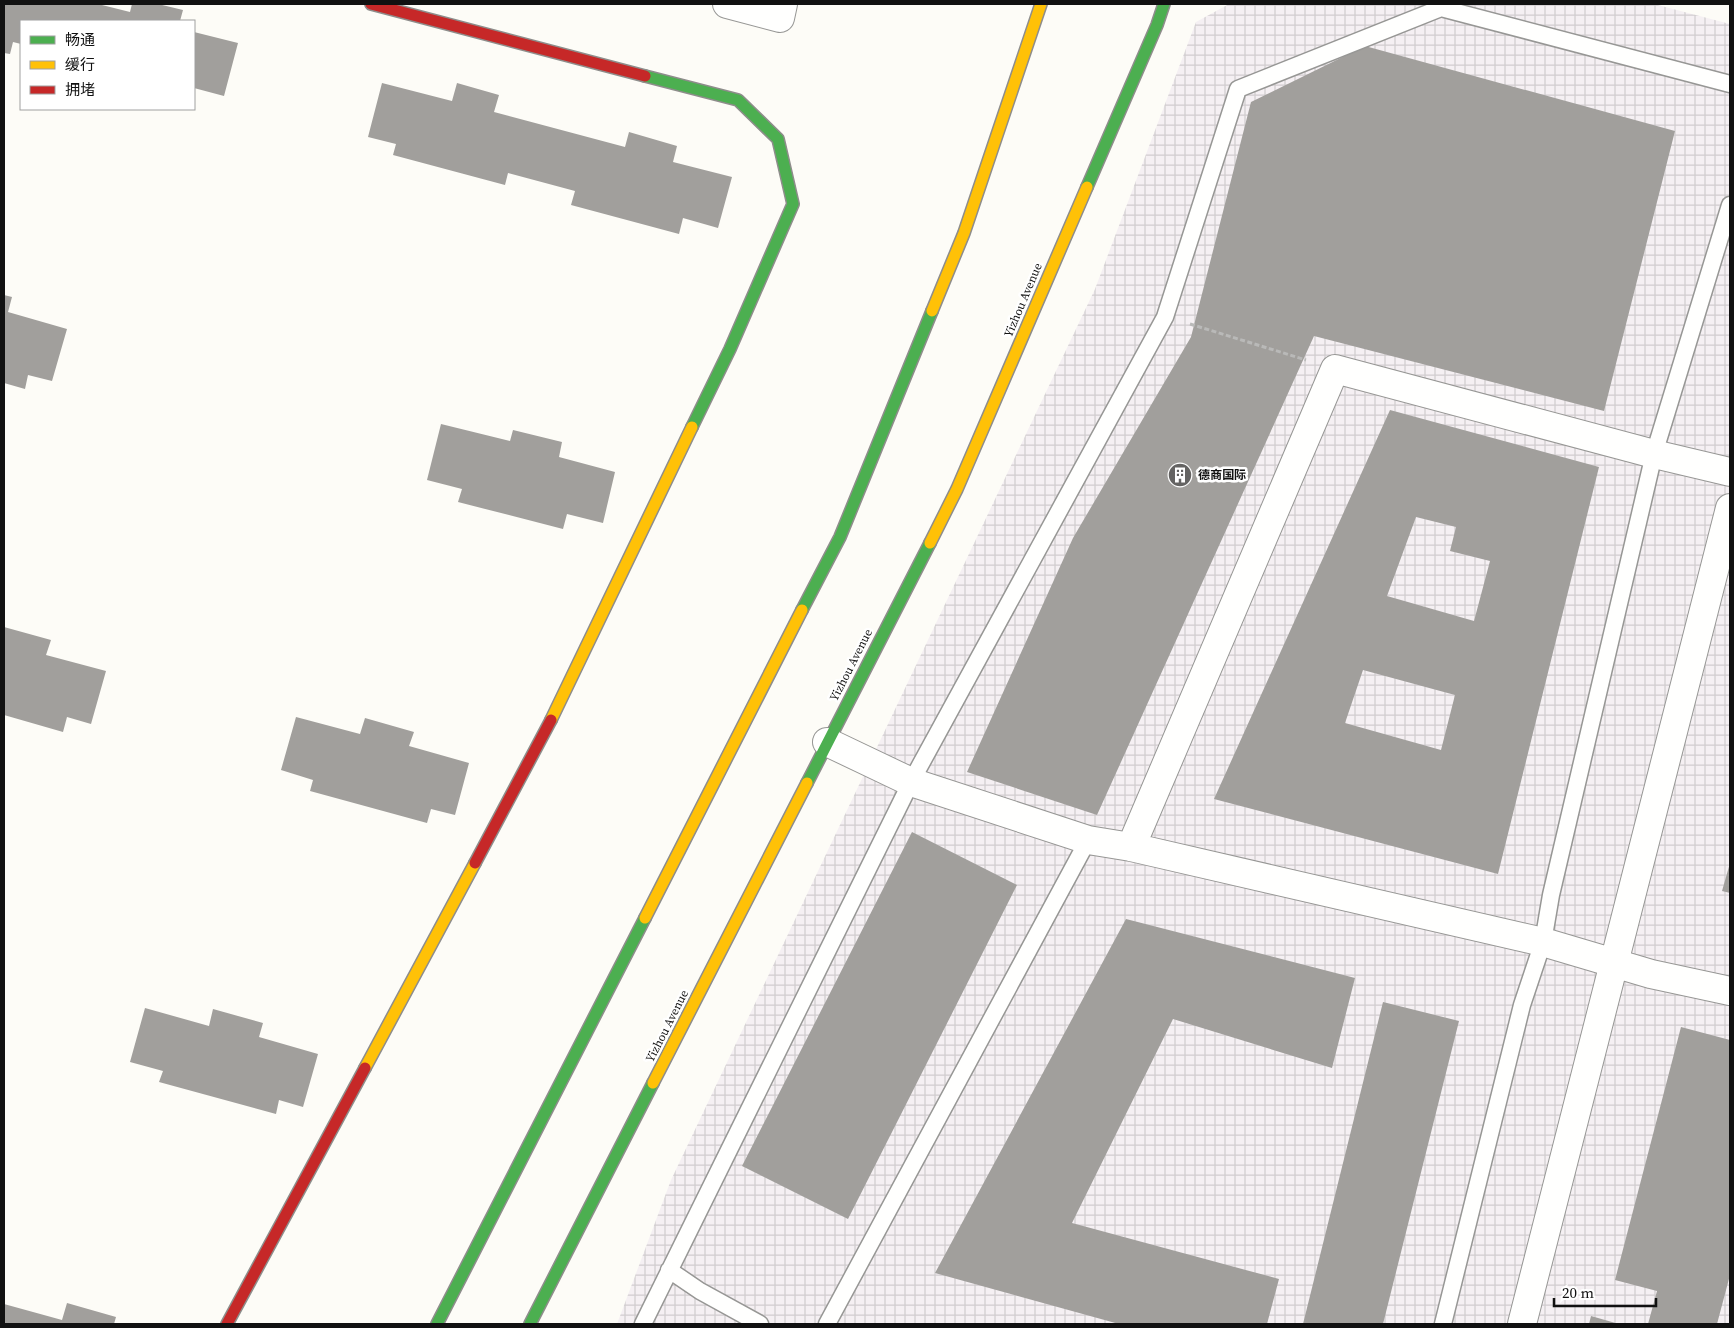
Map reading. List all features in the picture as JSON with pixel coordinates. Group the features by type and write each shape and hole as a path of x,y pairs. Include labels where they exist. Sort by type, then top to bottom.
{"main road":[{"path":"227,1324 543,736 730,349 793,204 778,139 738,100 371,4"},
{"path":"437,1324 840,537 964,233 1040,4"},
{"name":"Yizhou Avenue","path":"530,1324 956,489 1153,34 1164,4"}],"street":[{"path":"727,4 780,18 783,4"},
{"path":"1131,848 1335,369 1654,454 1730,472"},
{"path":"1522,1324 1730,508"},
{"path":"827,742 911,782 1088,840 1131,848 1543,942 1651,974 1730,991"}],"lane":[{"path":"643,1324 911,782 1165,317 1238,89 1441,8 1730,84"},
{"path":"1443,1324 1522,1004 1543,942 1551,895 1654,454 1730,205"},
{"path":"827,1324 1088,840"},
{"path":"669,1270 700,1291 760,1324"}],"path":[{"path":"1165,317 1335,369"}],"shaded area":[{"path":"1229,4 1654,4 1730,24 1730,1324 617,1324 671,1180 1095,289 1196,22"}],"building":[{"path":"4,4 98,4 130,12 132,4 158,4 183,10 180,20 20,20 20,44 13,42 10,54 4,53"},
{"path":"195,32 238,43 224,96 195,88"},
{"name":"德商国际","path":"1365,46 1675,131 1604,411 1314,336 1097,815 967,772 1073,538 1191,337 1251,102"},
{"path":"382,83 452,101 457,83 499,95 494,112 625,147 629,132 677,146 673,162 732,177 718,228 683,218 679,234 571,205 575,191 508,173 505,185 393,155 396,144 368,137"},
{"path":"4,295 12,297 8,312 67,329 52,381 28,375 25,389 4,383"},
{"path":"1390,410 1599,467 1498,874 1214,799","holes":["1416,517 1456,527 1450,551 1490,561 1474,621 1387,596","1363,670 1455,695 1441,750 1345,723"]},
{"path":"441,424 510,441 513,430 562,442 559,457 615,472 603,523 567,514 563,529 458,502 462,489 427,480"},
{"path":"4,627 51,640 46,655 106,671 91,724 67,717 63,732 4,715"},
{"path":"296,717 360,734 365,718 414,732 409,746 469,763 455,815 431,809 427,823 310,791 313,780 281,770"},
{"path":"912,832 1017,885 848,1219 742,1166"},
{"path":"1730,863 1730,893 1722,891"},
{"path":"1126,919 1355,978 1332,1068 1173,1019 1072,1223 1279,1279 1267,1324 1119,1324 935,1273"},
{"path":"1383,1002 1459,1021 1383,1324 1303,1324"},
{"path":"145,1008 209,1026 213,1009 263,1023 259,1037 318,1054 303,1107 279,1100 276,1114 159,1082 163,1071 130,1062"},
{"path":"1681,1027 1730,1040 1730,1275 1717,1324 1648,1324 1657,1291 1615,1280"},
{"path":"67,1303 116,1317 114,1324 4,1324 4,1304 62,1320"},
{"path":"1591,1316 1619,1324 1589,1324"}],"traffic: fast":[{"path":"1087,187 1157,25 1164,4"},
{"path":"645,76 738,100 778,139 793,204 730,349 692,427"},
{"path":"802,610 840,537 932,311"},
{"path":"807,783 930,543"},
{"path":"437,1324 645,918"},
{"path":"530,1324 653,1083"}],"traffic: slow":[{"path":"932,311 964,233 1041,4"},
{"path":"930,543 957,489 1087,187"},
{"path":"551,720 692,427"},
{"path":"645,918 802,610"},
{"path":"653,1083 807,783"},
{"path":"365,1068 475,863"}],"traffic: jam":[{"path":"371,4 645,76"},
{"path":"475,863 551,720"},
{"path":"227,1324 365,1068"}],"place":[{"name":"德商国际","path":"1180,475"}]}
